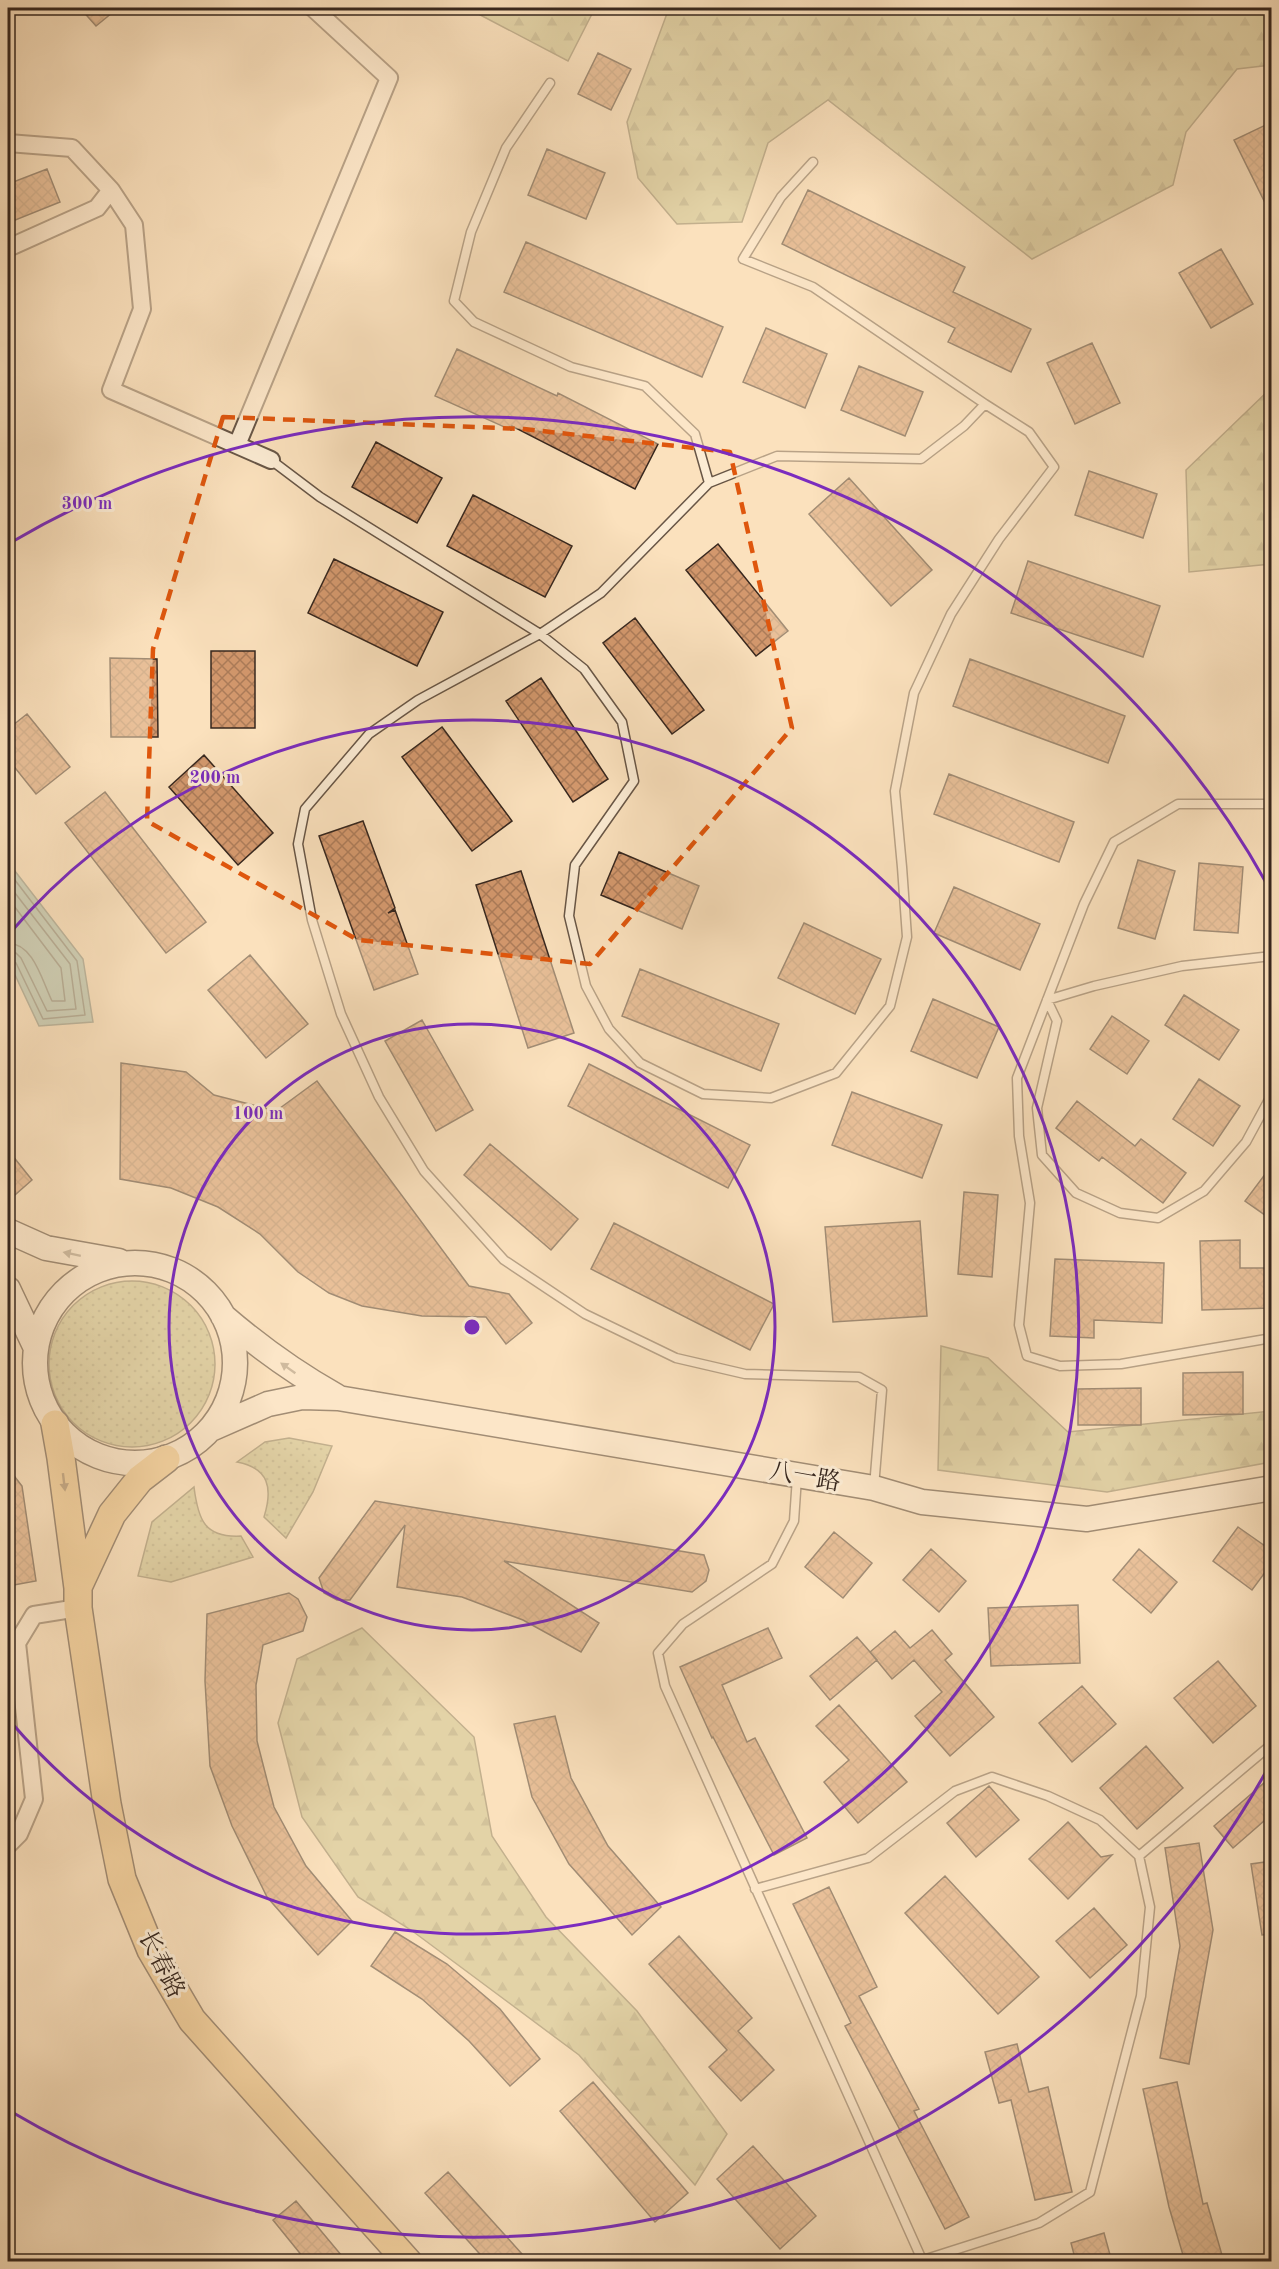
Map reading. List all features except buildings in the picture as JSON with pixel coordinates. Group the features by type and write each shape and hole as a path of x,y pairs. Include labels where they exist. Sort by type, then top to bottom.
{"main road":[{"path":"8,1231 46,1248 88,1257 164,1267 201,1288 223,1316 265,1351 297,1374 338,1398"},
{"path":"130,1263 101,1268 65,1290 45,1317 35,1346 34,1366 42,1402 55,1424 88,1452 131,1464 166,1459"},
{"path":"8,1289 35,1346"},
{"path":"78,1598 112,1514 140,1479 166,1459 194,1445 211,1429 227,1404 234,1378 234,1347 223,1316"},
{"path":"211,1429 268,1404 302,1397 338,1398"},
{"name":"八一路","path":"338,1398 797,1474 874,1488 922,1502 1087,1519 1272,1488"},
{"name":"长春路","path":"55,1424 106,1804 122,1879 151,1950 192,2020 408,2262"}],"street":[{"path":"237,445 389,78 313,8"},
{"path":"8,143 72,147 111,190 134,225 142,309 111,390 271,460"},
{"path":"8,248 97,208 111,190"},
{"path":"8,1845 19,1834 34,1799 17,1643 34,1615 78,1598"}],"lane":[{"path":"550,83 506,148 471,231 454,300 474,322 571,367 645,386 695,434 709,483"},
{"path":"271,460 320,497 540,634 584,669 622,723 634,781 575,865 569,916 586,986 609,1029 640,1064 703,1094 771,1098 836,1073 890,1006 906,937 895,791 914,693 951,614 999,539 1054,467 1029,432 813,287 743,259 781,197 813,162"},
{"path":"874,1488 882,1390 859,1377 746,1374 676,1358 585,1314 504,1260 424,1171 379,1097 341,1014 312,920 298,844 305,809 369,734 418,700 540,634 601,593 709,483 777,456 921,459 964,426 985,404"},
{"path":"1272,804 1178,804 1114,842 1084,904 1017,1078 1019,1136 1030,1203 1019,1325 1027,1356 1060,1366 1121,1364 1272,1338"},
{"path":"1047,1000 1094,986 1182,966 1272,956"},
{"path":"1047,1000 1057,1021 1037,1108 1042,1155 1076,1193 1120,1213 1158,1218 1204,1191 1246,1142 1272,1095"},
{"path":"755,1888 868,1858 955,1791 992,1777 1048,1796 1100,1820 1139,1856 1150,1907 1141,1996 1090,2192 1039,2223 923,2261 755,1888 665,1686 658,1653 683,1624 772,1564 794,1521 797,1474"},
{"path":"1139,1856 1272,1743"}],"highlighted area":[{"path":"223,417 524,429 730,452 792,728 590,964 358,940 147,821 153,649"}],"green space":[{"path":"467,8 595,8 568,61"},
{"path":"669,8 1271,8 1271,65 1237,69 1186,132 1173,185 1032,259 828,100 768,143 742,222 677,224 638,178 627,122"},
{"path":"1271,388 1271,564 1189,572 1186,470"},
{"path":"132,1281 148,1282 164,1287 191,1305 209,1332 214,1348 214,1380 209,1396 191,1423 164,1441 148,1446 132,1447 116,1446 100,1441 73,1423 55,1396 50,1380 49,1364 50,1348 55,1332 73,1305 100,1287 116,1282"},
{"path":"941,1346 988,1358 1068,1432 1271,1411 1271,1462 1107,1492 938,1470"},
{"path":"289,1438 332,1446 313,1492 286,1538 264,1517 268,1488 262,1474 248,1465 237,1462 265,1442"},
{"path":"194,1487 198,1508 205,1524 219,1534 241,1536 253,1557 171,1582 138,1576 152,1522"},
{"path":"362,1628 474,1737 492,1836 546,1917 637,2011 727,2134 695,2185 579,2055 411,1930 358,1897 302,1817 278,1723 297,1659"}],"water":[{"path":"8,862 83,959 93,1022 39,1026 8,960"}]}
